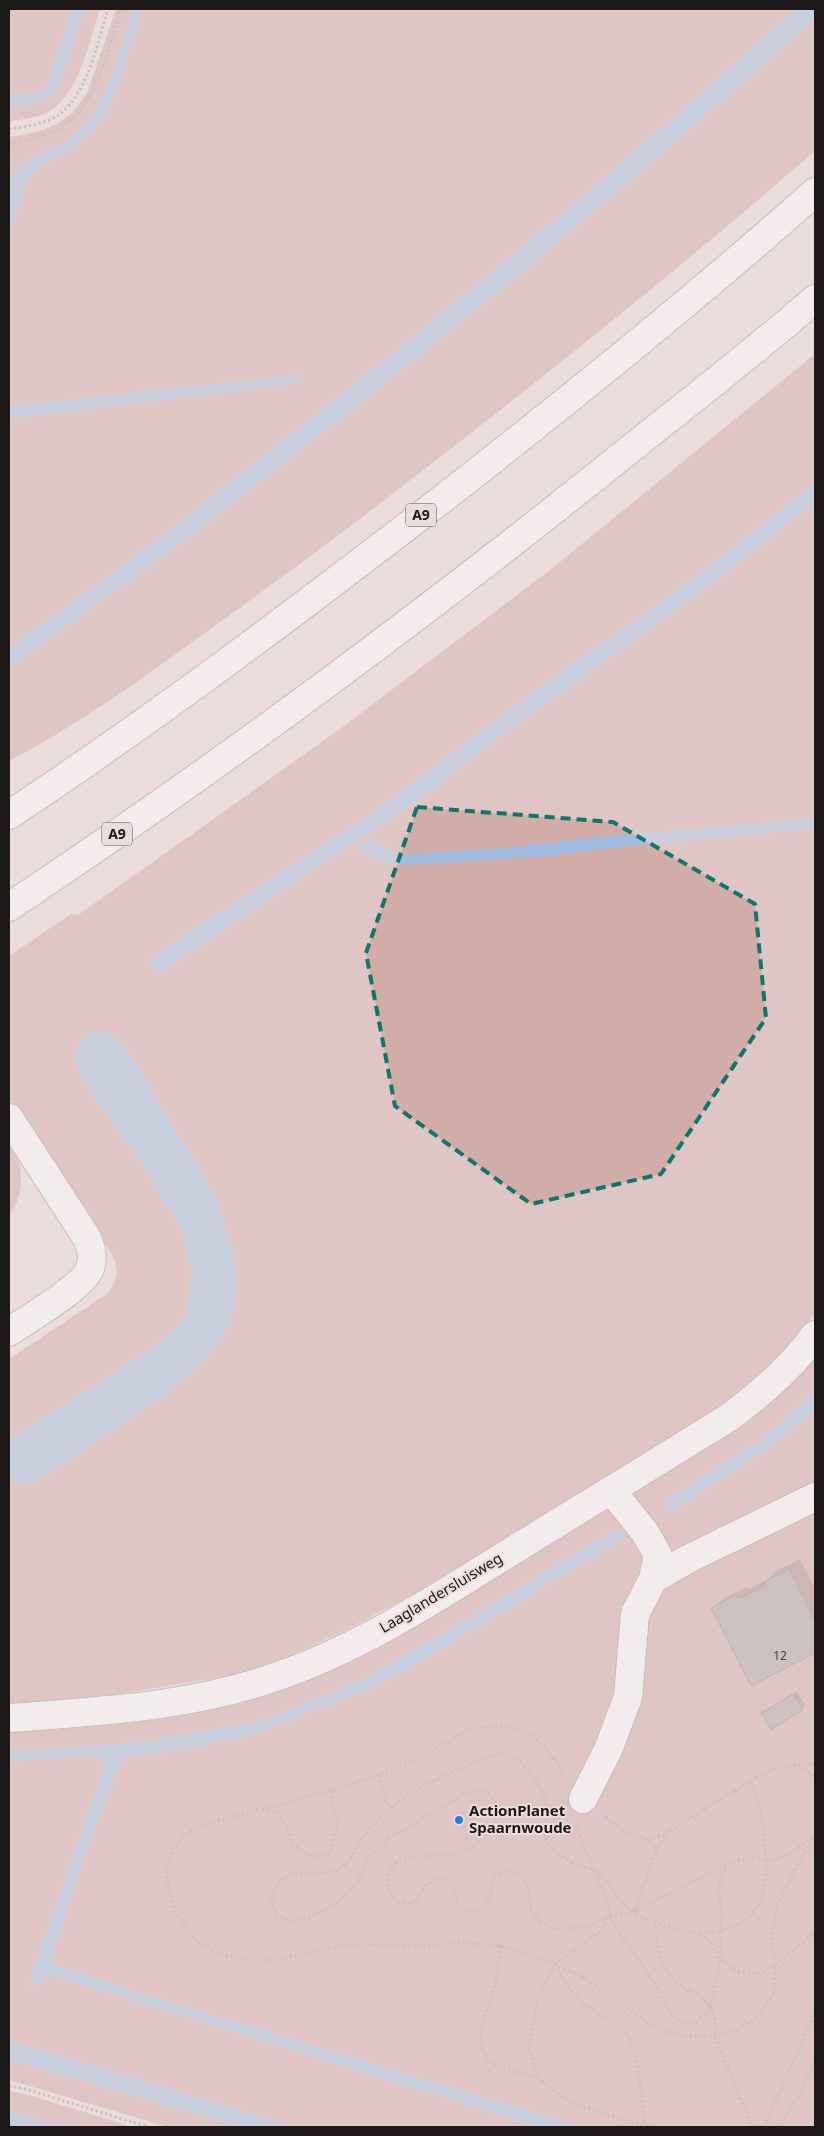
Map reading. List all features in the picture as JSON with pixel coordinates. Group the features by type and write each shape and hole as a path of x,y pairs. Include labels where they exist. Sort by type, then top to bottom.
{"main road":[{"name":"A9","path":"9,815 61,781 309,602 557,408 727,271 815,192"},
{"name":"A9","path":"9,907 224,759 530,530 815,299"},
{"path":"9,1118 87,1238 93,1252 90,1268 82,1281 9,1332"},
{"name":"Laaglandersluisweg","path":"9,1718 169,1703 246,1686 280,1675 352,1644 418,1609 731,1416 765,1390 793,1363 815,1335"},
{"path":"578,1796 608,1750 628,1697 635,1614 652,1580 658,1555 644,1531 611,1490"},
{"path":"652,1580 686,1560 815,1497"}],"path":[{"path":"9,129 43,122 61,113 69,106 83,84 108,9"},
{"path":"9,143 53,132 77,115 85,103 98,74 120,9"},
{"path":"815,1764 793,1765 772,1770 750,1781 668,1832 648,1839 622,1830 578,1796 558,1763 534,1735 506,1725 470,1729 409,1763 378,1775 283,1805 259,1809 188,1832 173,1849 166,1875 175,1911 193,1938 214,1951 246,1960 269,1960 346,1944 424,1946 460,1942 501,1946 555,1964 581,1976 656,2028 686,2037 715,2036 739,2029 760,2015 774,1992 775,1965 772,1936 777,1904 815,1834"},
{"path":"750,1781 759,1800 766,1861 766,1880 761,1903 743,1922 721,1931 699,1933 655,1921 634,1912 595,1871 561,1856 548,1845 544,1830 546,1802 537,1783 529,1771 515,1758 500,1753 462,1768 418,1789 389,1808 360,1841 350,1860 337,1871 285,1876 278,1884 271,1902 277,1915 292,1922 316,1915 337,1903 356,1884 367,1860 386,1840 468,1792 485,1790 500,1806 496,1821 484,1838 462,1852 437,1856 410,1857 394,1864 387,1875 388,1887 396,1900 408,1903 417,1899 425,1886 438,1878 448,1880 455,1891 458,1905 468,1912 480,1910 487,1903 496,1875 511,1870 522,1876 529,1891 531,1910 540,1921 555,1929 587,1927 610,1916 634,1912 726,1864 755,1857 766,1861 775,1861 796,1849 815,1834"},
{"path":"793,1765 804,1769 815,1777"},
{"path":"378,1775 389,1808"},
{"path":"259,1809 278,1813 286,1825 292,1844 301,1851 313,1857 330,1853 338,1824 331,1801 334,1788"},
{"path":"578,1796 576,1829 608,1903 610,1916 620,1934 652,1979 673,2017 684,2023 695,2024 705,2014 710,2005 720,1958 721,1913 718,1895 719,1880 726,1864"},
{"path":"634,1912 639,1893 650,1874 656,1852 668,1832"},
{"path":"648,1839 656,1852"},
{"path":"538,2077 529,2047 538,1998 555,1964 599,1933 610,1916"},
{"path":"655,1921 659,1951 665,1970 675,1981 710,2005 716,2020 715,2036 752,2127"},
{"path":"699,1933 711,1943 720,1958 736,1972 752,1974 763,1972 775,1965 815,1932"},
{"path":"501,1946 495,1983 479,2037 481,2049 489,2059 499,2067 538,2077 564,2099 610,2116 654,2127"},
{"path":"555,1964 568,1986 582,2002 625,2030 636,2055 644,2125"},
{"path":"764,2127 815,2013"},
{"path":"778,2127 802,2091 815,2060"},
{"path":"9,2086 22,2088 149,2127"}],"highlighted area":[{"path":"417,807 613,822 755,904 766,1018 661,1174 531,1204 395,1106 366,953"}],"shaded area":[{"path":"9,9 100,9 87,52 75,82 67,94 46,113 9,121"},
{"path":"116,9 815,9 815,151 579,348 336,537 85,717 9,761 9,137 34,133 54,125 63,120 79,104 87,93"},
{"path":"815,354 815,1313 793,1342 770,1367 724,1403 420,1591 342,1632 270,1665 233,1675 83,1700 9,1703 9,1359 108,1293 117,1273 111,1253 9,1098 9,956 71,914 78,915 340,729 550,570"},
{"path":"9,1139 18,1157 21,1177 18,1197 9,1215"},
{"name":"ActionPlanet Spaarnwoude","path":"815,1357 815,2127 168,2127 9,2080 9,1732 165,1716 552,1543 737,1429 787,1388"},
{"path":"9,2091 33,2096 133,2127 9,2127"}],"water":[{"path":"73,9 85,9 58,89 53,95 42,102 9,106 9,95 40,92 47,85"},
{"path":"132,9 143,9 118,86 108,110 94,129 73,148 36,169 27,180 9,234 9,194 16,171 25,162 65,142 81,128 94,112 106,91"},
{"path":"797,9 815,9 815,17 769,60 524,271 362,402 176,547 9,668 9,647 146,548 398,349 598,183"},
{"path":"297,375 300,377 298,383 9,419 9,406"},
{"path":"815,483 815,502 707,588 502,735 424,796 161,972 157,973 149,965 149,959 174,941 359,822 536,689 679,589"},
{"path":"815,819 815,828 539,857 400,865 381,861 355,847 373,838 396,854 491,849 591,838"},
{"path":"107,1032 119,1040 131,1057 214,1194 233,1253 236,1283 235,1303 229,1326 221,1339 198,1366 167,1393 36,1482 21,1483 9,1476 9,1440 165,1339 186,1316 192,1277 184,1235 147,1171 81,1077 75,1057 80,1043 92,1033"},
{"path":"815,1390 815,1410 751,1461 671,1511 664,1500 760,1441"},
{"path":"621,1530 625,1536 619,1541 427,1658 368,1690 271,1728 238,1738 166,1752 123,1757 95,1828 51,1960 52,1963 137,1992 582,2127 537,2127 52,1975 29,1990 32,1972 105,1764 96,1755 9,1761 9,1752 143,1742 270,1718 362,1679 457,1625 610,1532"},
{"path":"9,2040 295,2127 241,2127 9,2060"},
{"path":"9,2111 64,2127 21,2127 9,2124"}],"building":[{"path":"789,1569 815,1621 815,1653 751,1686 711,1608 736,1595 738,1599 766,1585 764,1582"},
{"path":"793,1694 803,1710 771,1729 761,1713"}],"place":[{"name":"ActionPlanet Spaarnwoude","path":"459,1820"}]}
